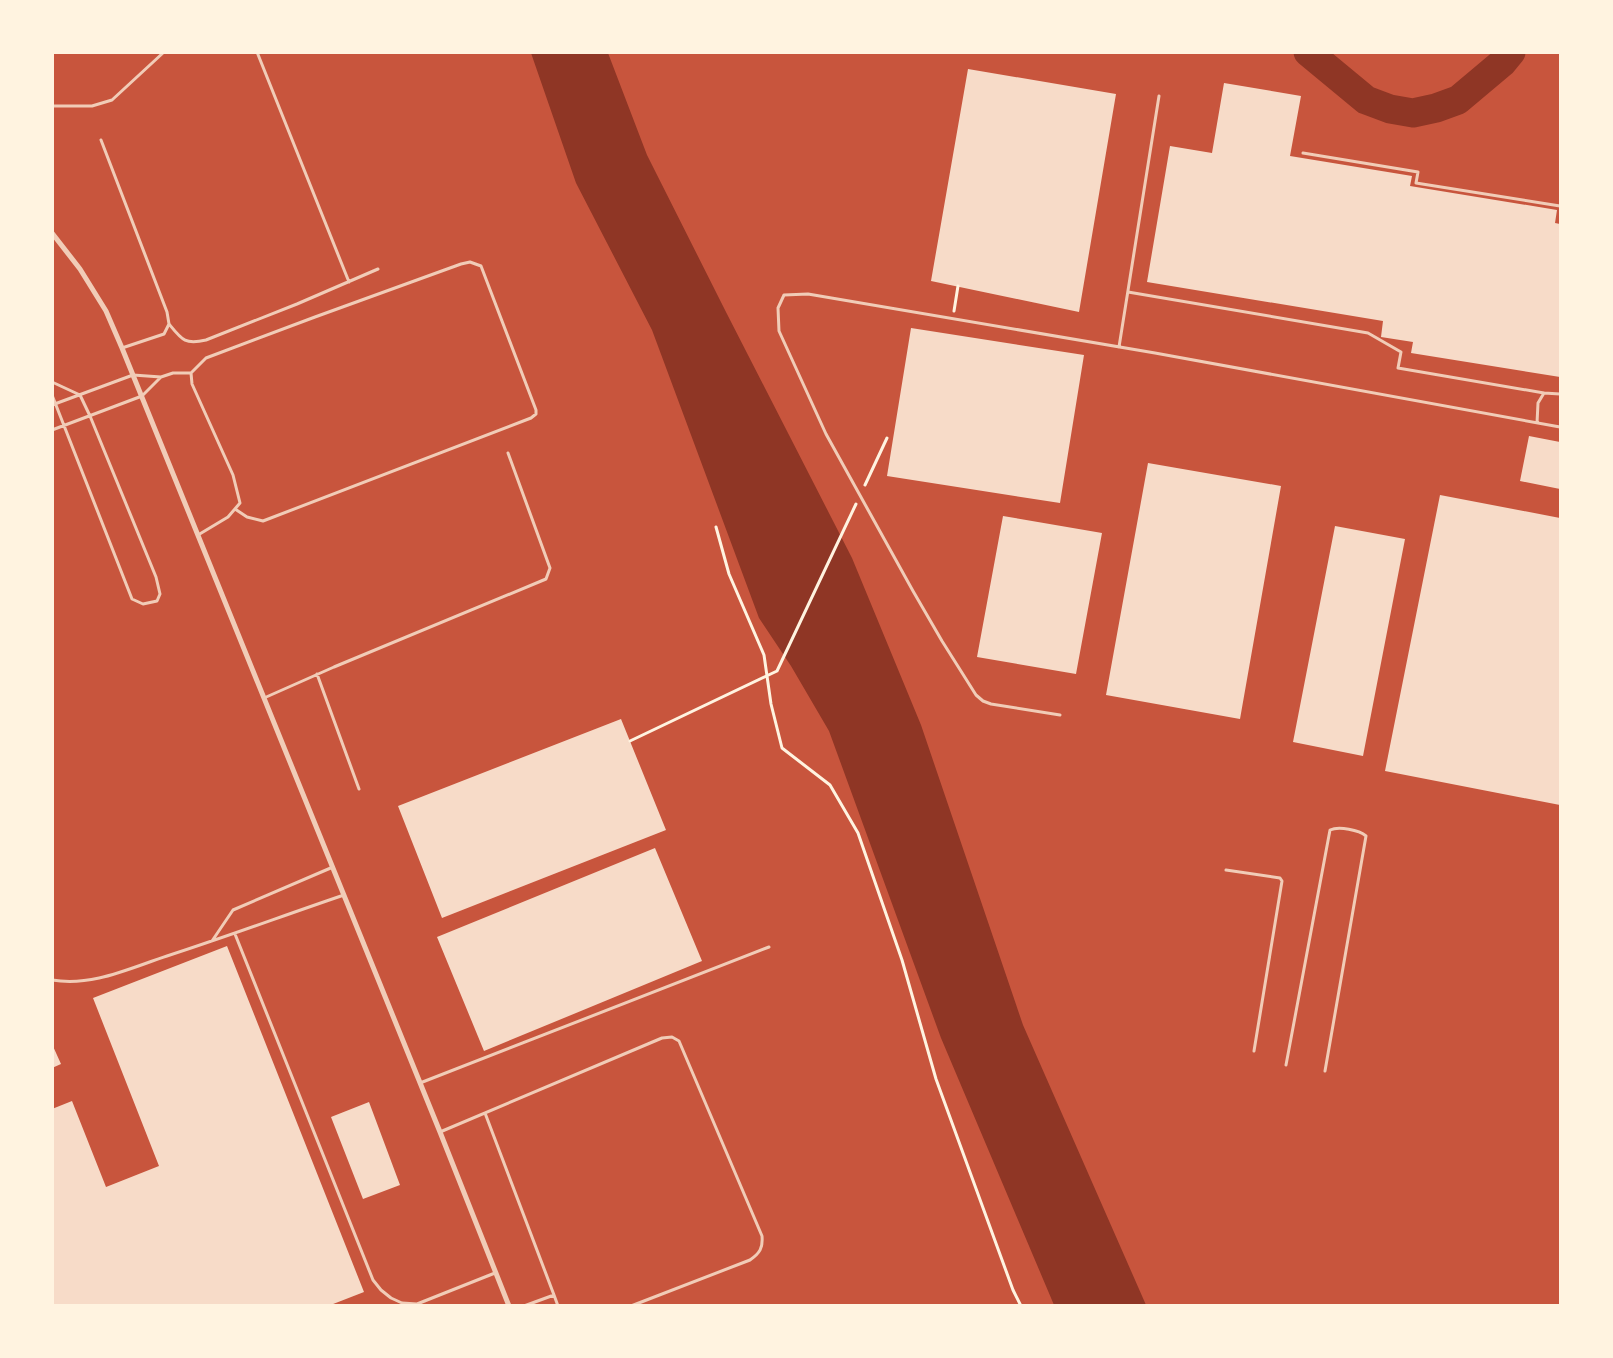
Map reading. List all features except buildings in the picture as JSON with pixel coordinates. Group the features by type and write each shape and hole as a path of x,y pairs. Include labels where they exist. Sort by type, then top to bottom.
{"street":[{"path":"52,233 80,269 106,311 122,348 333,866 509,1306"}],"lane":[{"path":"52,106 92,106 112,100 164,52"},
{"path":"258,52 349,282"},
{"path":"1119,347 1159,96"},
{"path":"101,140 167,312 169,324 182,340 194,343 206,340 378,269"},
{"path":"1303,153 1418,172 1416,182 1560,206"},
{"path":"54,405 133,375 161,377 174,373 191,373 206,358 324,313 461,264 470,262 481,266 536,414 531,418 262,521 247,517 235,509"},
{"path":"1128,292 1368,333 1401,352 1398,368 1544,393 1560,394"},
{"path":"1060,715 991,704 983,701 976,695 913,591 826,434 779,331 778,308 784,295 808,294 1119,347 1560,427"},
{"path":"122,348 164,334 169,324"},
{"path":"191,373 192,384 233,475 240,504 228,517 198,535"},
{"path":"52,430 142,396 161,377"},
{"path":"52,382 80,395 156,577 160,594 157,601 143,604 132,599 54,405 52,395"},
{"path":"1537,423 1538,403 1544,393"},
{"path":"264,698 316,674 546,579 550,568 508,453"},
{"path":"316,674 359,788"},
{"path":"1286,1065 1330,830 1335,828 1362,832 1366,836 1325,1071"},
{"path":"212,942 233,910 333,866"},
{"path":"1226,870 1280,878 1282,881 1254,1051"},
{"path":"52,980 72,982 94,980 212,942 344,895"},
{"path":"235,934 374,1280 381,1290 390,1298 402,1303 417,1304 496,1273"},
{"path":"420,1083 769,947"},
{"path":"440,1132 662,1038 672,1037 679,1041 762,1236 762,1246 759,1254 750,1260 631,1306"},
{"path":"485,1113 558,1306"},
{"path":"524,1306 554,1295"}],"path":[{"path":"862,492 887,438"},
{"path":"630,741 777,671 857,501"},
{"path":"716,527 729,574 764,655 771,704 782,748 830,785 858,833 902,960 936,1079 1013,1290 1021,1306"}],"shaded area":[{"path":"531,53 608,53 647,155 852,558 921,725 1023,1025 1146,1305 1054,1305 941,1038 829,731 791,666 759,618 652,330 576,183"}],"waterway":[{"path":"1308,52 1366,100 1390,109 1413,113 1436,108 1458,100 1502,63 1511,52"}]}
